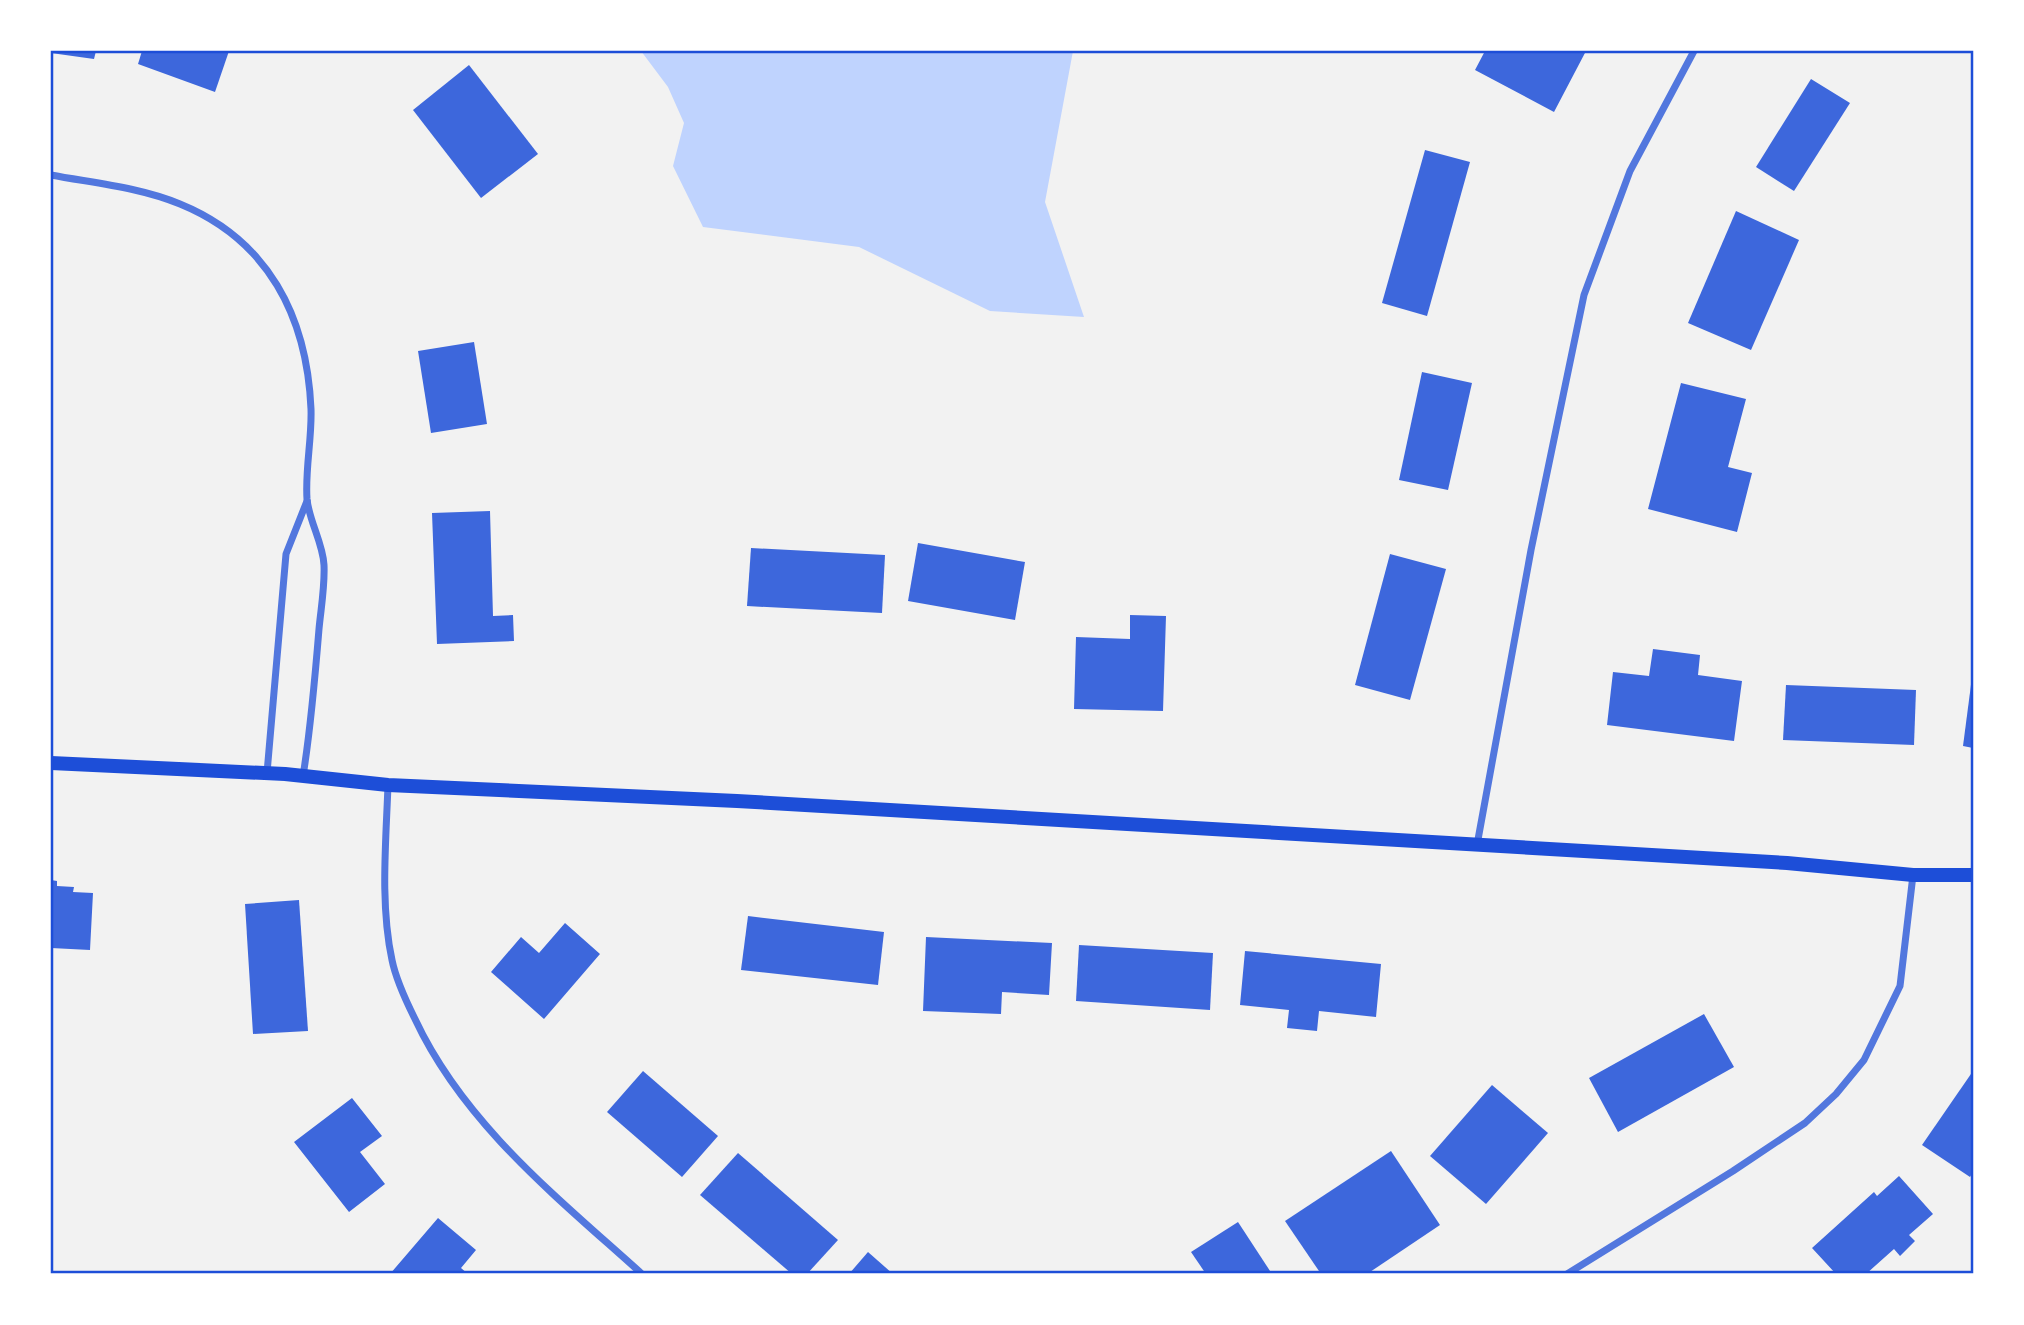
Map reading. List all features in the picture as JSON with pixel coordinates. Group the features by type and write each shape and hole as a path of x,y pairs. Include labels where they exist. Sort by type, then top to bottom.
{"main road":[{"path":"51,763 267,773 388,785 737,801 1787,863 1913,875 1973,875"}],"street":[{"path":"1477,845 1531,550 1584,295 1630,171 1694,51"},
{"path":"51,175 136,190 178,203 217,222 251,249 277,283 295,323 306,364 311,410 307,500 324,563 312,719 303,777"},
{"path":"267,773 286,554 307,500"},
{"path":"388,785 386,873 392,960 406,1002 425,1041 475,1113 535,1178 642,1274"},
{"path":"1567,1274 1795,1130 1836,1094 1864,1060 1884,1024 1899,986 1913,875"}],"water":[{"path":"641,51 1073,51 1045,202 1084,317 990,311 859,247 703,227 673,166 684,123 668,87"}],"building":[{"path":"51,51 96,51 94,59"},
{"path":"142,51 229,51 215,92 138,64"},
{"path":"1485,51 1586,51 1554,112 1475,70"},
{"path":"469,65 538,154 481,198 413,110"},
{"path":"1811,79 1850,103 1794,191 1756,167"},
{"path":"1425,150 1470,162 1427,316 1382,303"},
{"path":"1736,211 1799,240 1751,350 1688,323"},
{"path":"474,342 487,424 431,433 418,351"},
{"path":"1422,372 1472,383 1448,490 1399,480"},
{"path":"1681,383 1746,399 1728,467 1752,473 1737,532 1648,509"},
{"path":"490,511 493,616 513,615 514,641 437,644 432,513"},
{"path":"918,543 1025,562 1015,620 908,601"},
{"path":"751,548 885,555 882,613 747,606"},
{"path":"1390,554 1446,569 1410,700 1355,685"},
{"path":"1130,615 1166,616 1163,711 1074,709 1076,637 1130,639"},
{"path":"1653,649 1700,655 1698,675 1742,681 1734,741 1607,725 1613,672 1649,676"},
{"path":"1973,677 1973,748 1963,746"},
{"path":"1786,685 1916,690 1914,745 1783,740"},
{"path":"51,880 57,881 57,886 74,887 73,892 93,893 90,950 51,948"},
{"path":"299,900 308,1031 253,1034 245,904"},
{"path":"748,916 884,932 878,985 741,970"},
{"path":"565,923 600,954 544,1019 491,972 521,937 539,953"},
{"path":"926,937 1052,943 1049,995 1002,992 1001,1014 923,1011"},
{"path":"1079,945 1213,953 1210,1010 1076,1001"},
{"path":"1245,951 1381,964 1376,1017 1319,1011 1317,1031 1287,1028 1289,1010 1240,1005"},
{"path":"1704,1014 1734,1067 1618,1132 1589,1078"},
{"path":"643,1071 718,1136 682,1177 607,1112"},
{"path":"1973,1071 1973,1172 1970,1177 1922,1145"},
{"path":"1492,1085 1548,1133 1486,1204 1430,1156"},
{"path":"352,1098 382,1136 360,1152 385,1184 349,1212 294,1142"},
{"path":"1391,1151 1440,1225 1367,1274 1321,1274 1285,1221"},
{"path":"738,1153 838,1240 807,1274 792,1274 700,1195"},
{"path":"1899,1176 1933,1214 1909,1235 1915,1241 1900,1256 1894,1249 1866,1274 1836,1274 1812,1248 1874,1192 1877,1196"},
{"path":"438,1218 476,1250 461,1268 468,1274 390,1274"},
{"path":"1238,1222 1272,1274 1206,1274 1191,1252"},
{"path":"868,1252 893,1274 849,1274"}]}
